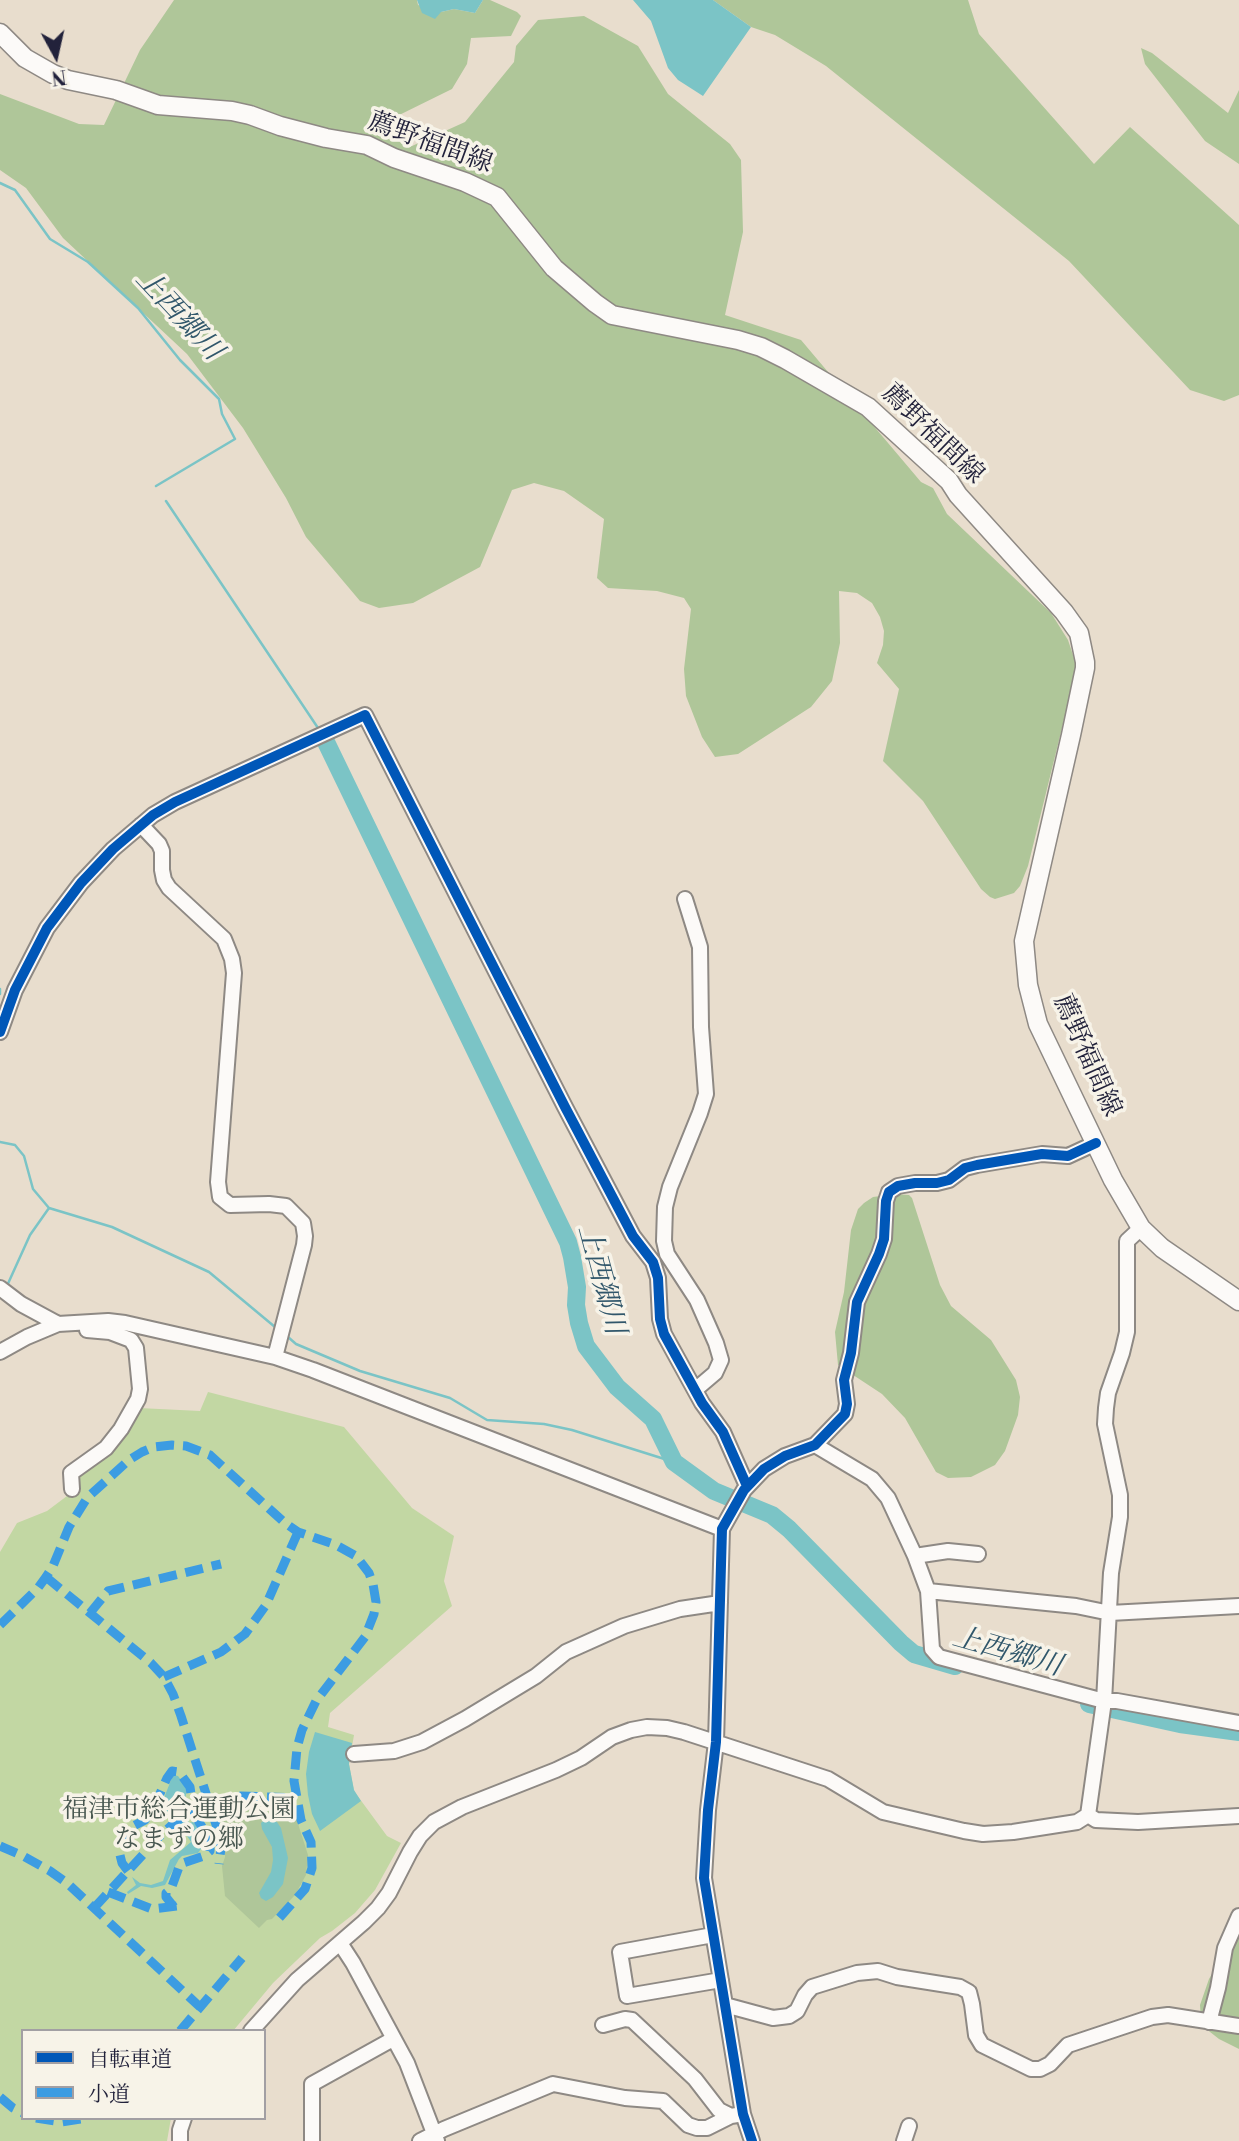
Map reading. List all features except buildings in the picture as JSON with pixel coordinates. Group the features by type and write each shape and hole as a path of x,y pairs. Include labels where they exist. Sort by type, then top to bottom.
{"main road":[{"name":"薦野福間線","path":"0,33 25,58 68,80 116,90 158,105 232,111 314,135 367,145 497,197 554,268 612,314 761,347 869,407 948,481 1064,612 1079,633 1086,668 1026,927 1024,954 1028,985 1038,1024 1112,1180 1141,1228 1162,1248 1239,1301"}],"street":[{"path":"0,1032 15,990 47,928 81,883 113,849 153,815 175,802 365,715 565,1107 633,1236 653,1262 660,1289 660,1319 664,1334 702,1403 723,1432 746,1488"},
{"path":"141,825 159,844 164,880 169,888 224,939 232,959 234,973 218,1182 220,1197 230,1205 286,1206 303,1223 304,1245 275,1357"},
{"path":"685,899 700,947 701,1027 706,1094 670,1187 665,1206 664,1241 667,1254 697,1300 721,1360 715,1373 695,1391"},
{"path":"752,2141 737,2115 725,2005 704,1878 716,1742 722,1529 746,1488 764,1469 785,1456 815,1445 845,1414 847,1404 844,1380 851,1353 858,1302 884,1239 889,1192 898,1186 948,1181 965,1168 977,1164 1042,1154 1068,1156 1096,1143"},
{"path":"253,2029 297,1980 378,1908 420,1836 434,1822 448,1813 556,1770 581,1758 612,1737 631,1730 647,1727 667,1728 716,1742 828,1779 883,1812 964,1830 983,1833 1013,1832 1077,1822 1088,1815 1103,1708 1111,1573 1120,1517 1120,1495 1105,1424 1106,1408 1127,1332 1127,1241 1141,1228"},
{"path":"0,1288 21,1304 58,1324"},
{"path":"0,1352 58,1324 92,1321 125,1323 275,1357 722,1529"},
{"path":"36,1334 92,1329 131,1340 136,1348 140,1389 138,1399 121,1429 106,1448 71,1473 72,1489"},
{"path":"815,1445 872,1479 888,1498 928,1591 932,1649 939,1657 1103,1708 1117,1701 1239,1723"},
{"path":"915,1556 948,1550 978,1554"},
{"path":"928,1591 1076,1606 1110,1613 1239,1606"},
{"path":"354,1754 394,1751 422,1742 466,1719 536,1676 566,1652 624,1626 680,1609 720,1603"},
{"path":"1088,1815 1096,1819 1138,1822 1238,1820"},
{"path":"1209,2022 1225,1948 1239,1916"},
{"path":"713,1935 620,1952 627,1996 721,1980"},
{"path":"340,1943 354,1963 407,2063 436,2138"},
{"path":"725,2005 774,2018 789,2016 797,2011 812,1987 857,1973 878,1971 897,1977 960,1987 969,1992 976,2035 982,2045 1031,2069 1040,2069 1051,2064 1068,2045 1152,2017 1168,2015 1239,2026"},
{"path":"604,2025 625,2019 632,2020 695,2079 719,2110 737,2115"},
{"path":"312,2141 312,2084 393,2039"},
{"path":"420,2141 436,2138 554,2084 625,2098 663,2101 688,2125 697,2128 707,2128 737,2115"},
{"path":"180,2141 183,2120"},
{"path":"904,2141 909,2126"}],"green space":[{"path":"174,0 417,0 418,5 441,12 454,9 475,13 483,0 490,0 517,12 521,16 511,36 471,38 467,64 452,89 385,122 393,139 412,146 465,122 514,62 516,46 538,20 584,16 638,46 668,94 730,144 741,160 743,232 725,315 801,340 921,482 933,488 947,514 1051,613 1068,640 1077,667 1028,866 1020,886 1014,893 995,899 981,889 923,801 883,761 899,689 877,663 884,631 880,617 872,603 857,593 839,591 840,643 832,681 811,707 738,754 715,757 702,737 686,696 684,669 691,609 684,598 657,591 608,588 597,578 604,519 564,491 534,483 512,490 480,567 413,603 379,608 360,601 306,537 286,498 243,428 187,354 63,238 26,188 0,170 0,94 79,124 104,125 140,50"},
{"path":"713,0 968,0 979,34 1094,164 1130,127 1239,225 1239,395 1224,401 1190,390 1069,261 826,66 775,35 751,27"},
{"path":"1141,48 1152,53 1228,113 1239,90 1239,164 1205,141 1145,64"},
{"path":"909,1195 912,1198 940,1285 951,1306 991,1340 1016,1380 1020,1397 1018,1415 1005,1451 995,1465 971,1477 948,1478 936,1472 905,1418 882,1394 838,1365 835,1332 844,1292 851,1230 858,1209 873,1197"},
{"name":"福津市総合運動公園 なまずの郷","path":"208,1392 344,1427 412,1508 454,1536 444,1581 452,1606 330,1713 328,1727 354,1735 349,1764 354,1791 387,1836 401,1843 375,1890 355,1913 320,1938 273,1983 235,2029 21,2029 21,2120 171,2120 167,2141 0,2141 0,1552 17,1523 47,1511 75,1490 75,1477 139,1408 200,1411"},
{"path":"246,1799 291,1802 308,1855 306,1875 295,1895 272,1919 259,1928 225,1896 222,1866 225,1837 215,1808 218,1804"},
{"path":"1239,1928 1239,2049 1205,2028 1201,2020 1200,2005 1209,1979"}],"water":[{"path":"417,0 483,0 475,13 454,9 441,12 435,19 422,13"},
{"path":"633,0 713,0 751,27 703,96 678,80 668,68 651,21"},
{"path":"315,1732 352,1743 349,1764 354,1790 361,1801 320,1831 312,1814 306,1774"},
{"path":"173,1775 178,1776 187,1788 184,1807 189,1823 196,1825 203,1846 198,1853 179,1859 165,1885 152,1888 141,1886 128,1894 136,1885 132,1877 140,1883 151,1885 163,1881 170,1860 191,1842 171,1811 164,1817 154,1817 153,1812 164,1798"},
{"path":"270,1819 277,1822 281,1828 288,1858 283,1884 273,1897 266,1901 259,1893 271,1872 273,1860 272,1847 261,1823"}],"waterway":[{"name":"上西郷川","path":"0,183 15,190 50,239 88,262 138,308 180,360 219,399 222,414 235,439 156,486"},
{"name":"上西郷川","path":"166,501 318,728"},
{"name":"上西郷川","path":"325,740 568,1242 577,1287 579,1323 586,1346 617,1387 653,1419 674,1462 714,1491 772,1515 914,1654 955,1666"},
{"path":"0,989 0,994"},
{"path":"0,1142 15,1145 24,1156 33,1189 49,1208 112,1227 209,1272 275,1327"},
{"path":"6,1288 30,1235 49,1208"},
{"path":"288,1337 296,1344 360,1371 450,1398 487,1420 544,1424 572,1430 674,1462"},
{"name":"上西郷川","path":"1089,1704 1180,1724 1239,1732"}],"marked path":[{"path":"0,1625 46,1577 69,1527 87,1498 129,1460 154,1447 186,1446 210,1455 298,1532 336,1545 356,1556 369,1573 373,1584 376,1602 374,1614 365,1637 316,1701 302,1730 297,1748 294,1781 301,1820 311,1842 312,1868 305,1889 274,1924"},
{"path":"164,1677 221,1652 245,1634 266,1605 298,1532"},
{"path":"90,1613 108,1591 221,1564"},
{"path":"46,1577 151,1663 164,1677 181,1716 219,1834 219,1864"},
{"path":"128,1871 120,1855 126,1830 145,1820 172,1771 179,1772 190,1787 188,1813"},
{"path":"94,1908 160,1836 192,1811 209,1803 241,1796 296,1798"},
{"path":"174,1907 166,1893 171,1889 179,1867 210,1851 209,1838 192,1811"},
{"path":"0,1846 23,1856 67,1883 200,2007"},
{"path":"108,1892 152,1909 178,1906"},
{"path":"182,2029 242,1958"},
{"path":"0,2097 21,2112"},
{"path":"49,2120 75,2120"}],"cycle path":[{"path":"0,1032 15,990 47,928 81,883 113,849 153,815 175,802 365,715 565,1107 633,1236 653,1262 658,1278 660,1319 664,1334 702,1403 723,1432 747,1486"},
{"path":"752,2141 743,2114 704,1878 716,1742 722,1529 744,1490 764,1469 785,1456 815,1445 845,1414 847,1404 844,1380 851,1353 857,1302 884,1239 889,1192 898,1186 949,1180 965,1168 977,1165 1042,1154 1068,1156 1096,1143"}]}
